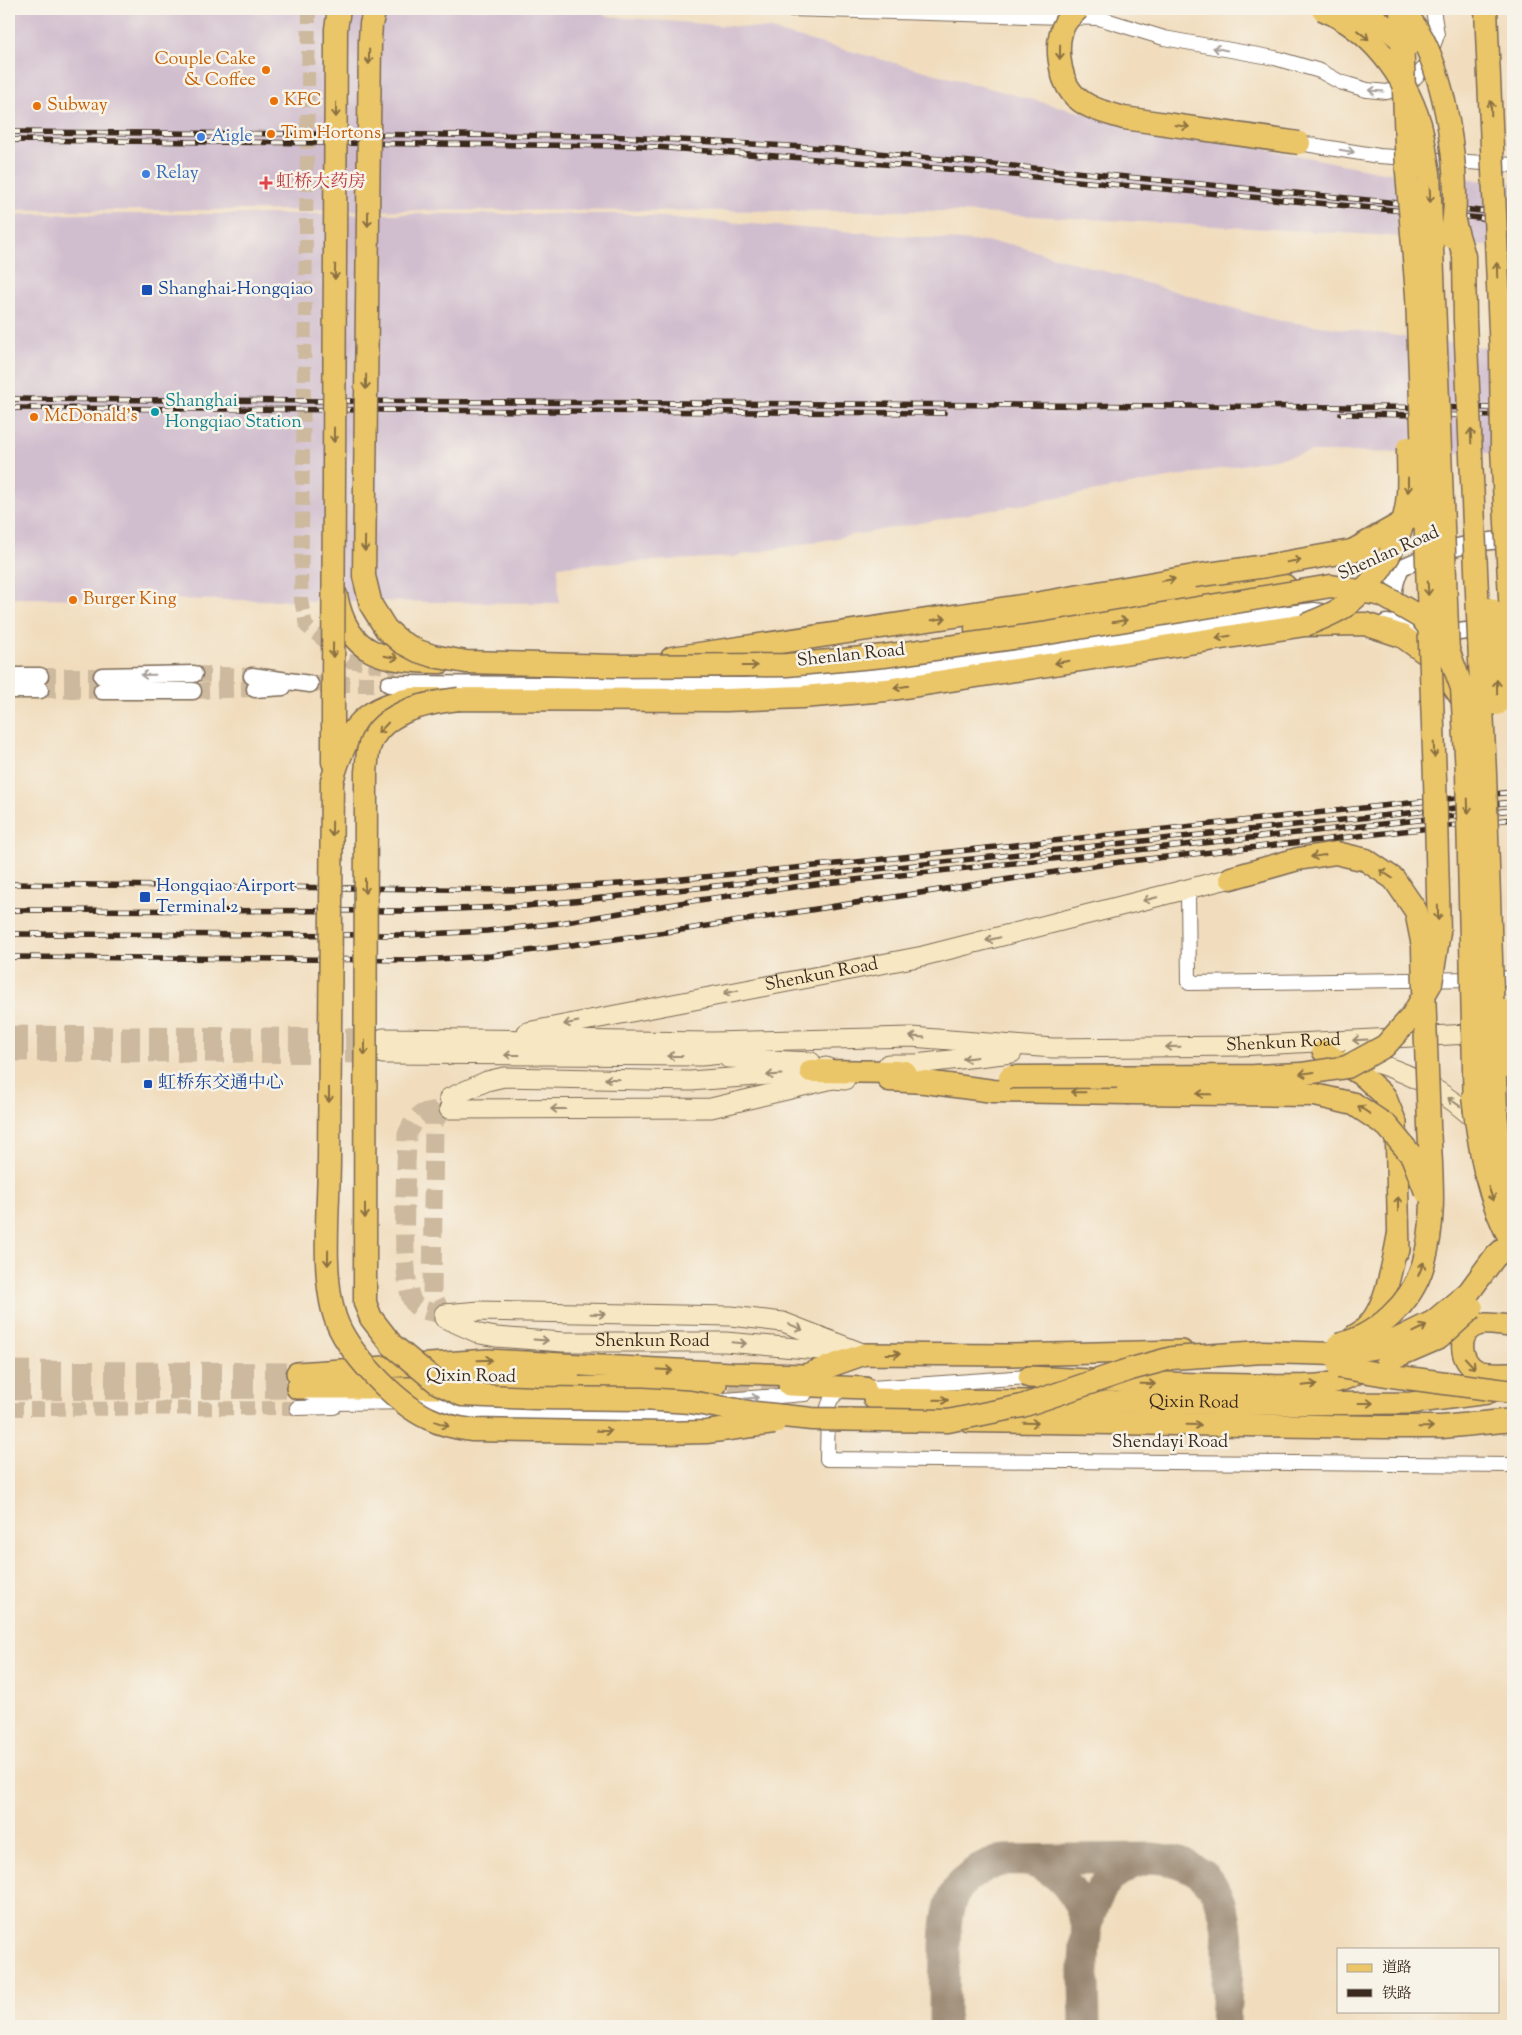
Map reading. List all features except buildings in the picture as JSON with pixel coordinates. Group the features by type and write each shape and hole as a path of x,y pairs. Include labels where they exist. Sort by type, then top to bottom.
{"highway":[{"path":"339,9 336,28 334,584 329,976 328,1266 334,1316 351,1348 374,1374 411,1407 427,1418 448,1426 472,1430 672,1433 820,1423 948,1421 1442,1427 1513,1420"},
{"path":"375,9 371,24 370,40 364,566 366,590 371,605 386,629 401,642 433,656 466,662"},
{"path":"1078,9 1064,24 1058,49 1061,76 1073,94 1097,111 1124,118 1299,143"},
{"path":"1182,1369 1339,1367 1389,1360 1439,1338 1483,1298 1504,1266 1511,1239 1502,1224 1487,1183 1475,1112 1458,980 1445,553 1429,173 1420,125 1409,95 1393,65 1375,44 1349,24 1322,9"},
{"path":"1357,9 1372,16 1397,35 1420,56 1437,80"},
{"path":"332,781 339,756 355,728 375,710 399,701 411,699 726,700 886,690 1310,618 1326,617 1347,605 1371,582 1384,566 1400,532 1408,496 1405,296 1407,172 1402,9"},
{"path":"1354,550 1407,520 1426,501 1442,476 1451,447 1454,412 1450,361 1447,255 1454,222 1454,174 1450,138 1437,80 1427,48 1416,27 1402,9"},
{"path":"1486,9 1502,448 1513,654"},
{"path":"811,1071 906,1072 1010,1077 1254,1076 1301,1074 1347,1066 1385,1046 1412,1016 1431,983 1439,932 1418,295 1407,172"},
{"path":"1454,222 1464,256 1485,774 1496,1112 1502,1175 1513,1203"},
{"path":"614,666 786,643 1035,604 1399,542 1430,528 1464,494 1489,444 1499,399 1500,354"},
{"path":"1473,502 1496,646 1500,985 1513,1067"},
{"path":"1195,591 1266,566"},
{"path":"334,584 338,605 346,627 358,643 370,651 383,656 410,660 614,666 787,666 884,656 1042,634 1331,586"},
{"path":"779,657 1039,620 1195,591 1268,586 1331,586 1382,595 1420,617 1448,647 1462,688 1467,772 1475,1112"},
{"path":"1310,618 1365,624 1402,636 1436,660 1457,690 1472,718 1485,774"},
{"path":"459,699 419,706 402,713 387,723 376,736 368,751 365,871 364,1268 365,1303 371,1318 392,1345 418,1368 438,1383 462,1395 643,1399 690,1402 820,1423"},
{"path":"1231,878 1298,859 1336,853 1366,860 1394,879 1416,911 1423,946 1431,1204 1430,1235 1423,1267 1407,1298 1380,1326 1349,1342 1303,1353"},
{"path":"889,1080 931,1074"},
{"path":"889,1080 925,1082 992,1091 1316,1095 1354,1104 1387,1126 1412,1156 1431,1204"},
{"path":"948,1421 1022,1406 1172,1358 1264,1352 1338,1354 1384,1346 1433,1322 1469,1292 1494,1258 1511,1239"},
{"path":"1339,1367 1392,1376 1513,1391"}],"main road":[{"name":"Shenkun Road","path":"809,1038 782,1048 701,1056 383,1046 405,1038 518,1034 922,956 1231,878"},
{"name":"Shenkun Road","path":"405,1038 712,1042 809,1038 911,1037 1053,1048 1239,1046 1513,1032"},
{"path":"1239,1046 1323,1051 1368,1060 1409,1075 1454,1101 1484,1130 1500,1169 1513,1209"},
{"name":"Shenkun Road","path":"889,1080 833,1080 711,1108 449,1104 487,1081 504,1077 690,1081 811,1071 840,1063 916,1064 1053,1048"},
{"path":"1029,1377 1138,1384 1306,1386 1340,1381 1368,1368 1385,1347 1394,1321 1399,1282 1396,1122 1385,1096 1364,1077 1323,1051"},
{"path":"701,1056 840,1063"},
{"path":"1500,1169 1496,1121 1501,1084 1513,1067"},
{"path":"297,1390 488,1360 732,1374 804,1375 864,1354 1009,1355 1305,1350 1340,1342 1363,1331 1374,1315 1388,1286 1398,1236"},
{"name":"Shenkun Road","path":"480,1311 731,1316 783,1322 864,1354 725,1342 563,1342 496,1337 480,1334 444,1316 480,1311"},
{"path":"1513,1326 1478,1324 1466,1332 1462,1344 1465,1359 1478,1371 1513,1373"},
{"path":"1009,1355 1091,1367 1182,1369"},
{"path":"1029,1377 1091,1367"},
{"name":"Qixin Road","path":"297,1390 644,1381"},
{"name":"Qixin Road","path":"297,1390 787,1384 870,1394 1259,1404 1411,1403 1513,1391"}],"street":[{"path":"790,9 1099,18 1164,38 1275,58 1320,71 1340,82 1367,90 1387,92 1410,83 1426,66 1437,36 1433,9"},
{"path":"1299,143 1379,156 1513,165"},
{"name":"Shenlan Road","path":"1310,618 1401,567 1456,547 1513,540"},
{"path":"1401,567 1395,582 1393,601 1403,619 1419,628"},
{"name":"Shenlan Road","path":"389,684 746,686 848,679 1238,620 1310,618 1459,632 1490,628 1513,618"},
{"path":"193,691 102,683 194,674"},
{"path":"9,676 40,683 9,690"},
{"path":"253,683 310,684"},
{"path":"1188,890 1189,983 1476,979 1496,977 1513,980"},
{"path":"492,1406 601,1406 737,1400 839,1390 870,1394 1029,1377"},
{"path":"297,1390 329,1403 430,1402 456,1411 737,1418 793,1408 813,1408 822,1412 820,1423"},
{"path":"297,1390 394,1406"},
{"path":"820,1423 831,1399 839,1390"},
{"path":"685,1417 686,1401"},
{"name":"Shendayi Road","path":"820,1423 827,1459 1513,1465"}],"shaded area":[{"path":"9,9 604,9 604,16 767,29 1079,112 1382,172 1513,183 1513,248 1377,235 943,211 9,210"},
{"path":"9,214 623,214 1010,244 1274,320 1513,351 1513,453 1312,452 732,557 558,566 559,603 9,598"}],"taxiway":[{"path":"944,2026 946,1922 954,1895 961,1884 972,1874 986,1866 1004,1860 1152,1858 1183,1864 1204,1877 1218,1896 1225,1919 1228,1945 1225,2026"},
{"path":"1085,2026 1084,1953 1087,1928 1093,1905 1104,1885 1121,1870 1145,1860"},
{"path":"1028,1861 1050,1871 1067,1885 1079,1904 1086,1927"}],"tunnel":[{"path":"309,9 301,600 306,626 349,661 397,669"},
{"path":"194,674 252,676"},
{"path":"40,676 102,676"},
{"path":"310,684 389,684"},
{"path":"193,691 255,689"},
{"path":"40,690 102,691"},
{"path":"9,1035 379,1038"},
{"path":"9,1052 379,1054"},
{"path":"444,1318 432,1294 434,1122 446,1103"},
{"path":"444,1314 418,1307 415,1305 410,1294 405,1251 405,1196 407,1134 411,1126 423,1113 449,1109"},
{"path":"9,1371 297,1373"},
{"path":"697,1385 794,1393"},
{"path":"9,1390 297,1388"},
{"path":"9,1409 297,1408"}],"railway":[{"path":"9,132 607,136 825,148 1513,214"},
{"path":"9,140 641,146 936,168 1513,221"},
{"path":"9,399 1513,408"},
{"path":"9,408 944,413"},
{"path":"1341,414 1513,416"},
{"path":"9,884 523,890 651,882 856,862 1513,792"},
{"path":"9,910 409,911 526,906 1513,802"},
{"path":"9,934 407,935 487,931 560,923 692,901 816,884 1513,810"},
{"path":"9,957 418,960 491,956 681,930 1120,862 1513,819"}],"place":[{"name":"Couple Cake & Coffee","path":"266,70"},
{"name":"KFC","path":"274,101"},
{"name":"Subway","path":"37,106"},
{"name":"Tim Hortons","path":"271,134"},
{"name":"Aigle","path":"201,137"},
{"name":"Relay","path":"146,174"},
{"name":"虹桥大药房","path":"266,183"},
{"name":"Shanghai-Hongqiao","path":"147,290"},
{"name":"Shanghai Hongqiao Station","path":"155,412"},
{"name":"McDonald's","path":"34,417"},
{"name":"Burger King","path":"73,600"},
{"name":"Hongqiao Airport Terminal 2","path":"145,897"},
{"name":"虹桥东交通中心","path":"148,1084"}]}
